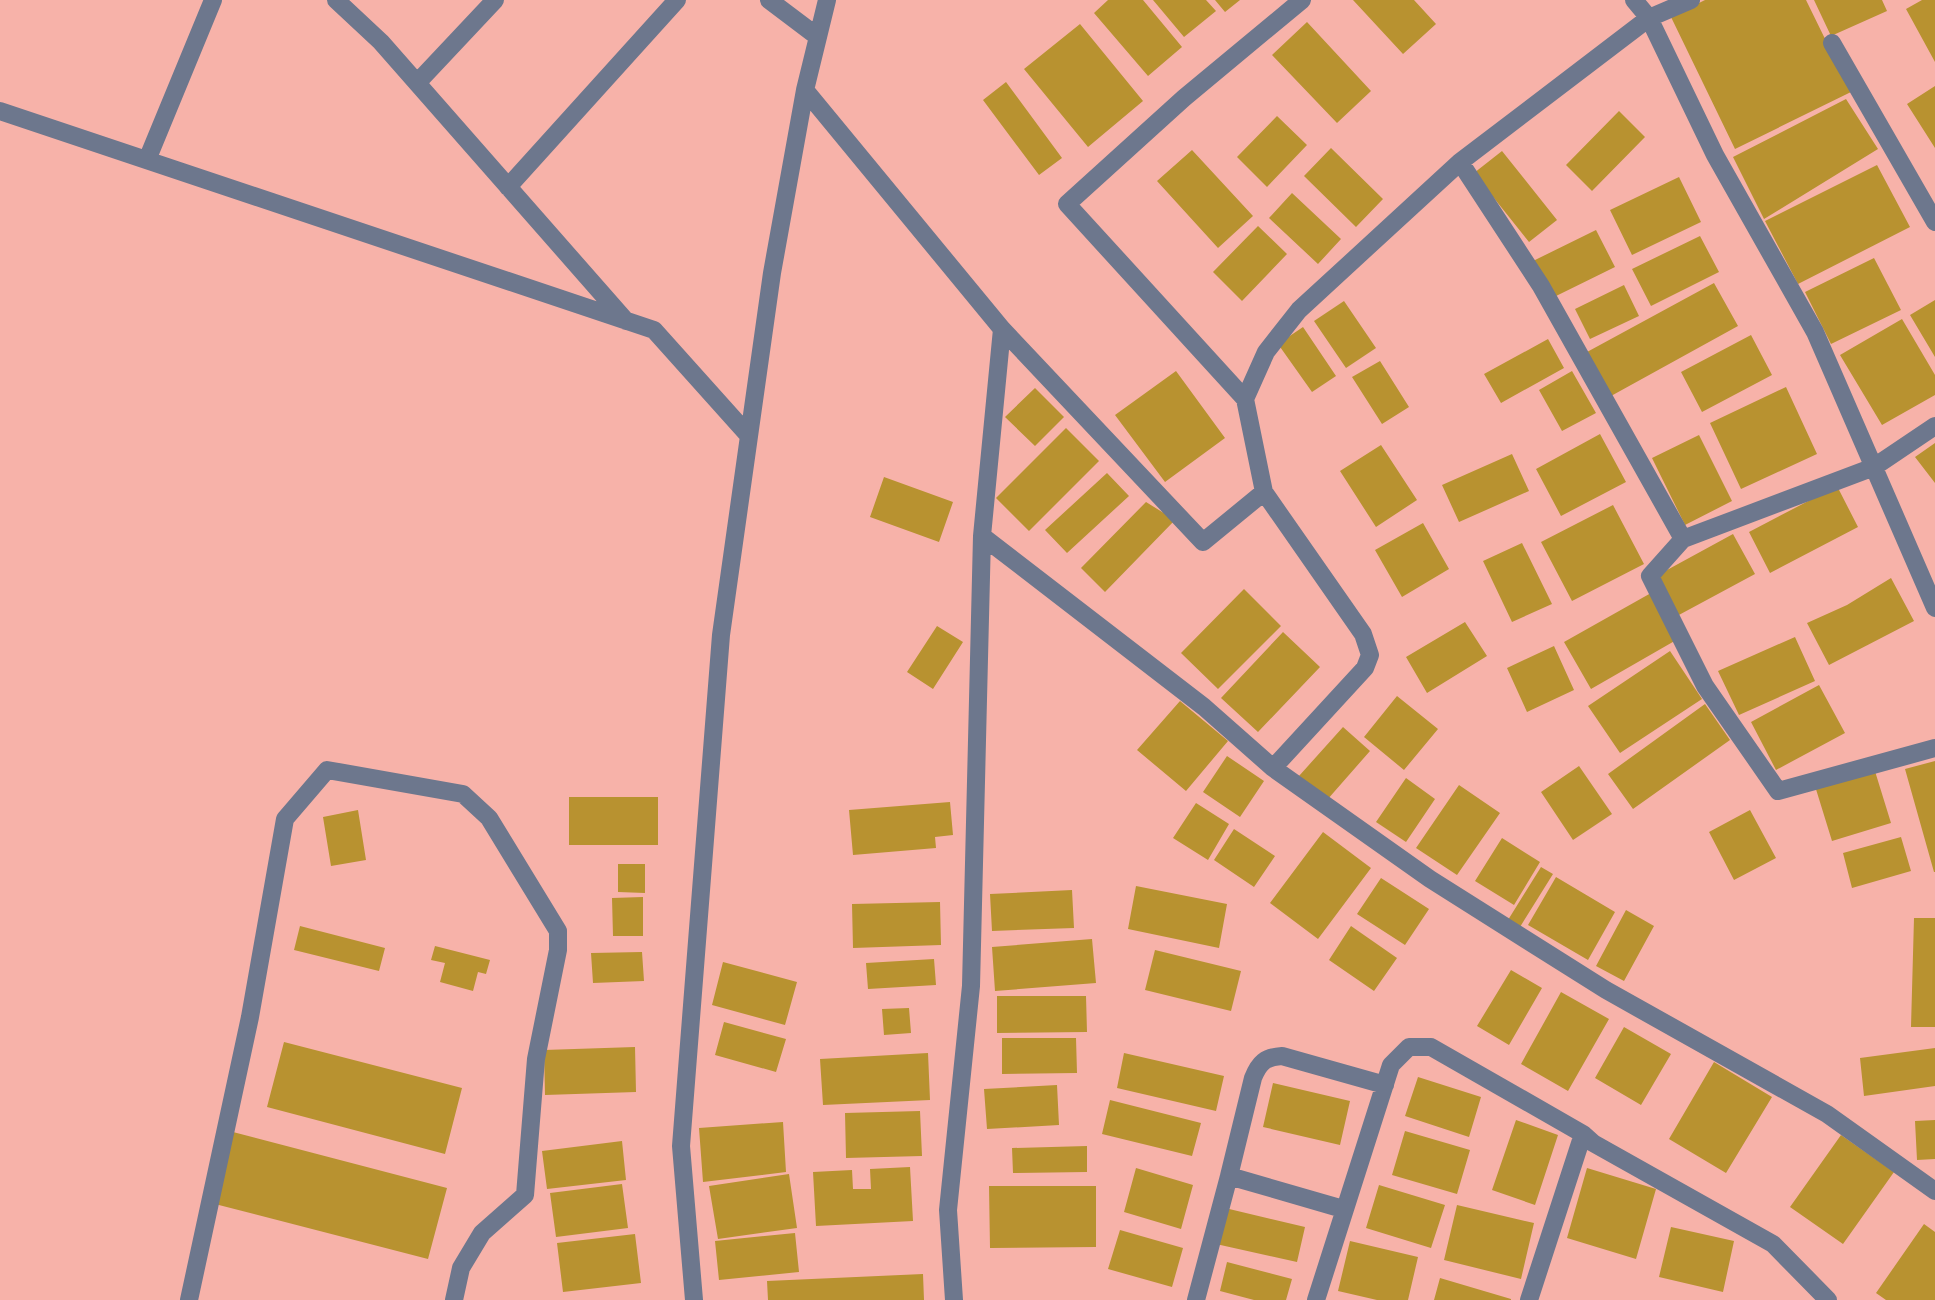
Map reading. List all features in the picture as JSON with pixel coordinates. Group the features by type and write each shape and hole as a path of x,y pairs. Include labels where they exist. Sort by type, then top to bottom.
{"street":[{"path":"147,160 213,0"},
{"path":"336,0 380,41 626,321"},
{"path":"417,83 495,0"},
{"path":"508,187 677,0"},
{"path":"769,0 818,37"},
{"path":"694,1300 681,1146 721,635 772,273 805,90 827,0"},
{"path":"1273,768 1366,668 1370,655 1363,634 1264,492 1245,400 1067,204 1184,98 1302,0"},
{"path":"1634,0 1649,18 1715,155 1815,332 1935,608"},
{"path":"1245,400 1266,352 1299,310 1460,162 1649,18 1691,0"},
{"path":"1832,43 1935,222"},
{"path":"805,90 1002,329 1203,542 1264,492"},
{"path":"0,111 654,330 749,436"},
{"path":"1460,162 1541,286 1683,539"},
{"path":"954,1300 948,1210 971,986 982,536 1002,329"},
{"path":"1935,426 1874,467 1683,539 1650,576 1705,686 1779,791 1935,748"},
{"path":"982,536 1204,706 1273,768 1430,879 1606,990 1827,1114 1935,1191"},
{"path":"189,1300 250,1017 285,819 327,770 463,794 489,818 558,931 554,977 536,1059 525,1195 482,1233 461,1268 454,1300"},
{"path":"1316,1300 1391,1065 1409,1047 1431,1047 1583,1134 1593,1143 1773,1244 1828,1300"},
{"path":"1196,1300 1258,1065 1269,1057 1282,1056 1385,1085"},
{"path":"1530,1300 1583,1134"},
{"path":"1229,1176 1343,1209"}],"building":[{"path":"1108,0 1143,0 1182,47 1148,76 1094,13"},
{"path":"1153,0 1206,0 1216,11 1184,37"},
{"path":"1215,0 1240,0 1225,12"},
{"path":"1353,0 1414,0 1436,24 1403,54"},
{"path":"1705,0 1806,0 1851,92 1735,149 1671,17"},
{"path":"1814,0 1882,0 1887,11 1831,36"},
{"path":"1922,0 1935,0 1935,62 1906,9"},
{"path":"1307,22 1371,91 1337,123 1272,55"},
{"path":"1080,24 1143,101 1088,147 1024,69"},
{"path":"1006,82 1062,158 1039,175 983,100"},
{"path":"1935,86 1935,148 1907,104"},
{"path":"1846,99 1878,149 1764,219 1733,157"},
{"path":"1619,111 1645,137 1592,191 1566,165"},
{"path":"1277,116 1307,145 1267,187 1237,157"},
{"path":"1331,148 1383,199 1356,227 1304,176"},
{"path":"1192,150 1253,216 1218,248 1157,181"},
{"path":"1502,151 1557,220 1529,242 1474,173"},
{"path":"1877,165 1910,227 1798,284 1765,221"},
{"path":"1679,177 1701,222 1632,255 1610,210"},
{"path":"1292,193 1341,239 1318,264 1269,218"},
{"path":"1258,226 1287,254 1242,301 1213,272"},
{"path":"1596,230 1615,267 1552,298 1533,261"},
{"path":"1700,236 1719,272 1651,306 1632,269"},
{"path":"1874,258 1901,310 1831,344 1805,292"},
{"path":"1714,283 1738,326 1611,396 1587,352"},
{"path":"1624,285 1639,316 1590,339 1575,309"},
{"path":"1935,300 1935,357 1910,315"},
{"path":"1344,301 1376,348 1346,368 1314,321"},
{"path":"1902,319 1935,375 1935,395 1882,425 1840,355"},
{"path":"1303,327 1336,376 1312,392 1278,344"},
{"path":"1751,335 1772,375 1702,412 1681,372"},
{"path":"1548,339 1564,368 1501,403 1484,374"},
{"path":"1380,361 1409,407 1382,424 1352,377"},
{"path":"1176,371 1225,438 1165,482 1115,415"},
{"path":"1572,371 1596,413 1562,431 1539,390"},
{"path":"1786,387 1817,454 1741,489 1710,423"},
{"path":"1035,388 1064,417 1035,446 1005,417"},
{"path":"1066,428 1099,461 1029,531 996,498"},
{"path":"1600,434 1626,482 1561,516 1536,469"},
{"path":"1699,435 1732,501 1685,525 1652,458"},
{"path":"1935,443 1935,483 1915,457"},
{"path":"1381,445 1417,500 1376,527 1340,471"},
{"path":"1512,454 1529,491 1459,522 1442,485"},
{"path":"1107,473 1129,496 1067,553 1045,530"},
{"path":"884,477 953,502 939,542 870,517"},
{"path":"1837,486 1858,527 1770,573 1749,532"},
{"path":"1146,502 1175,520 1105,592 1081,568"},
{"path":"1613,505 1644,564 1572,601 1541,542"},
{"path":"1423,523 1449,569 1402,597 1375,550"},
{"path":"1733,534 1755,574 1677,616 1656,576"},
{"path":"1522,543 1552,604 1512,622 1483,561"},
{"path":"1891,578 1914,621 1829,665 1807,623 1847,605"},
{"path":"1244,589 1281,626 1218,689 1181,653"},
{"path":"1651,593 1678,639 1591,689 1564,642"},
{"path":"1465,622 1487,656 1427,693 1406,657"},
{"path":"937,626 963,642 933,689 907,672"},
{"path":"1283,632 1320,667 1258,732 1221,698"},
{"path":"1795,637 1815,681 1739,715 1718,671"},
{"path":"1554,646 1574,690 1527,712 1507,668"},
{"path":"1670,651 1702,699 1620,753 1588,706"},
{"path":"1819,685 1845,733 1776,770 1751,722"},
{"path":"1397,696 1438,729 1404,770 1364,737"},
{"path":"1180,701 1228,741 1186,791 1137,750"},
{"path":"1705,704 1730,740 1633,809 1608,774"},
{"path":"1343,727 1370,751 1327,800 1299,776"},
{"path":"1227,756 1264,781 1240,817 1203,792"},
{"path":"1935,761 1935,872 1934,872 1905,769"},
{"path":"1579,766 1612,814 1573,840 1541,792"},
{"path":"1874,768 1891,823 1832,841 1815,786"},
{"path":"1406,778 1435,799 1406,842 1376,822"},
{"path":"1459,785 1500,813 1457,875 1416,848"},
{"path":"569,797 658,797 658,845 569,845"},
{"path":"950,802 953,835 935,837 936,848 853,855 849,810"},
{"path":"1196,803 1229,824 1208,860 1173,838"},
{"path":"358,810 366,860 331,866 323,817"},
{"path":"1750,810 1776,858 1734,880 1709,832"},
{"path":"1234,829 1275,856 1254,887 1214,860"},
{"path":"1323,832 1371,868 1318,939 1270,903"},
{"path":"1901,837 1911,871 1852,888 1843,853"},
{"path":"1502,838 1540,862 1514,905 1475,881"},
{"path":"618,864 645,864 645,893 618,892"},
{"path":"1541,867 1553,874 1520,927 1508,920"},
{"path":"1556,877 1615,912 1588,960 1528,925"},
{"path":"1381,878 1429,909 1405,945 1357,914"},
{"path":"1136,886 1227,904 1219,948 1128,929"},
{"path":"1072,890 1074,928 992,931 990,894"},
{"path":"643,897 643,936 613,936 612,898"},
{"path":"940,902 941,945 853,948 852,904"},
{"path":"1626,910 1654,926 1624,981 1596,966"},
{"path":"1914,918 1935,918 1935,1027 1911,1027"},
{"path":"300,926 385,948 379,971 294,950"},
{"path":"1351,926 1397,958 1374,991 1329,960"},
{"path":"1092,939 1096,983 995,991 992,947"},
{"path":"435,946 490,960 486,974 478,972 473,991 440,982 445,963 431,960"},
{"path":"1155,950 1241,971 1231,1011 1145,990"},
{"path":"642,952 644,981 593,983 591,953"},
{"path":"934,959 936,985 868,989 866,963"},
{"path":"723,962 797,982 785,1025 712,1005"},
{"path":"1511,970 1542,988 1509,1045 1477,1026"},
{"path":"1561,992 1609,1019 1568,1091 1521,1064"},
{"path":"997,996 1086,996 1087,1032 997,1033"},
{"path":"909,1008 911,1033 884,1035 882,1009"},
{"path":"724,1022 786,1039 776,1072 715,1055"},
{"path":"1624,1027 1671,1054 1641,1105 1595,1078"},
{"path":"1002,1038 1076,1038 1077,1073 1002,1074"},
{"path":"284,1042 462,1088 445,1154 267,1107"},
{"path":"635,1047 636,1092 545,1095 544,1050"},
{"path":"1935,1048 1935,1086 1864,1096 1860,1058"},
{"path":"928,1053 930,1100 823,1105 820,1059"},
{"path":"1124,1053 1224,1076 1216,1111 1117,1088"},
{"path":"1714,1062 1772,1097 1726,1173 1669,1139"},
{"path":"1418,1077 1481,1097 1469,1137 1405,1116"},
{"path":"1273,1083 1350,1101 1340,1145 1263,1127"},
{"path":"1057,1085 1059,1125 987,1129 984,1089"},
{"path":"1110,1100 1201,1123 1192,1156 1102,1134"},
{"path":"920,1111 922,1156 846,1158 845,1113"},
{"path":"1516,1120 1558,1135 1535,1205 1492,1190"},
{"path":"1935,1120 1935,1159 1917,1160 1915,1121"},
{"path":"783,1122 786,1172 703,1182 699,1128"},
{"path":"1405,1131 1470,1150 1457,1194 1392,1175"},
{"path":"233,1132 447,1188 428,1259 215,1204"},
{"path":"1841,1135 1894,1172 1843,1244 1790,1207"},
{"path":"622,1141 626,1180 547,1189 542,1151"},
{"path":"1087,1146 1087,1172 1013,1173 1012,1148"},
{"path":"910,1167 913,1221 816,1226 813,1172 852,1170 853,1189 871,1189 870,1169"},
{"path":"1136,1168 1193,1185 1181,1229 1124,1212"},
{"path":"1587,1168 1656,1189 1636,1259 1567,1238"},
{"path":"789,1174 797,1228 718,1239 709,1186"},
{"path":"622,1184 628,1228 556,1237 550,1193"},
{"path":"1379,1185 1445,1205 1431,1248 1366,1228"},
{"path":"989,1186 1096,1186 1096,1247 990,1248"},
{"path":"1457,1205 1534,1223 1521,1279 1444,1260"},
{"path":"1225,1208 1305,1227 1297,1262 1216,1244"},
{"path":"1924,1224 1935,1232 1935,1300 1886,1300 1876,1293"},
{"path":"1671,1227 1734,1241 1723,1292 1659,1277"},
{"path":"1120,1230 1183,1248 1172,1287 1108,1269"},
{"path":"795,1233 799,1272 719,1280 715,1241"},
{"path":"635,1234 641,1283 563,1292 557,1243"},
{"path":"1350,1241 1418,1257 1408,1300 1377,1300 1338,1291"},
{"path":"1227,1262 1292,1279 1286,1300 1254,1300 1220,1291"},
{"path":"923,1274 924,1300 768,1300 767,1281"},
{"path":"1440,1278 1511,1299 1511,1300 1434,1300"}]}
